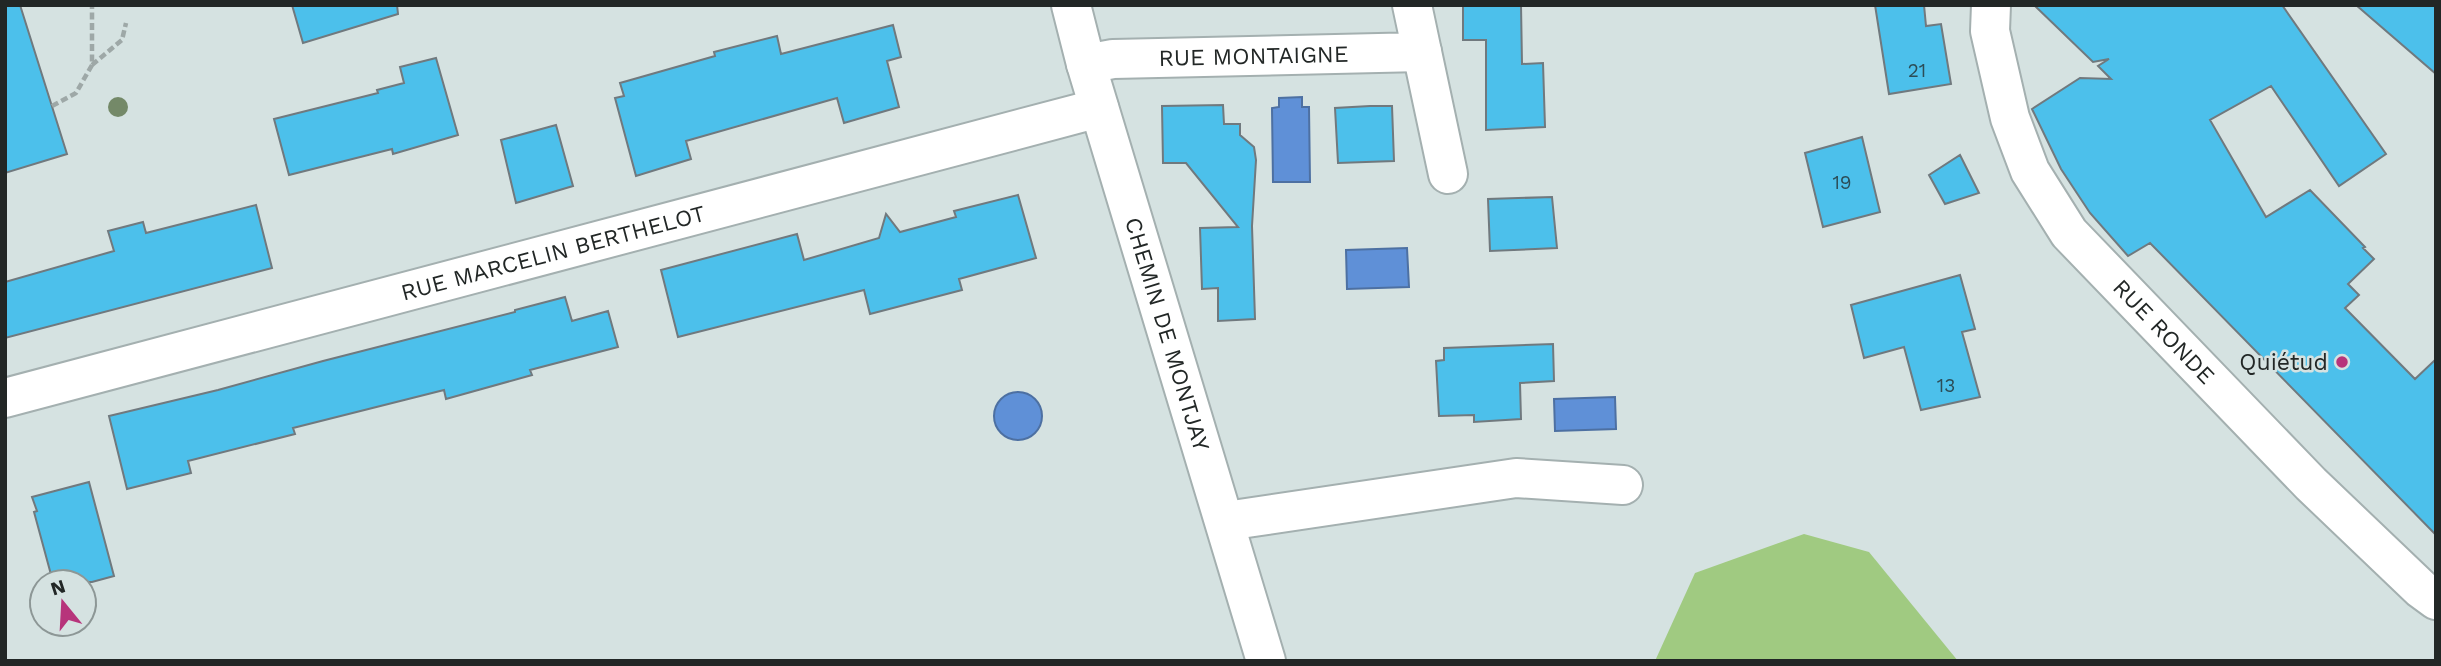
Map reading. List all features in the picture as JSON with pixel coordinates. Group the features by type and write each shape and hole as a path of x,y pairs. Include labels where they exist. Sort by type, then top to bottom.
{"street":[{"name":"CHEMIN DE MONTJAY","path":"1070,5 1266,661"},
{"path":"1412,5 1448,174"},
{"name":"RUE RONDE","path":"1991,5 1990,31 2010,118 2030,171 2068,233 2311,484 2421,589 2436,600"},
{"name":"RUE MONTAIGNE","path":"1086,64 1113,59 1422,51"},
{"name":"RUE MARCELIN BERTHELOT","path":"5,398 1099,108"},
{"path":"1226,521 1516,478 1623,485"}],"path":[{"path":"92,5 92,65"},
{"path":"52,106 76,93 92,65 122,40 126,23"}],"green space":[{"path":"1804,534 1869,552 1958,661 1655,661 1695,573"}],"water":[{"path":"1302,97 1302,107 1309,107 1310,182 1273,182 1272,108 1279,107 1279,98"},
{"path":"1407,248 1409,287 1347,289 1346,250"},
{"path":"1018,392 1035,399 1042,416 1035,433 1018,440 1001,433 994,416 1001,399"},
{"path":"1615,397 1616,429 1555,431 1554,399"}],"building":[{"path":"5,5 20,5 67,154 5,173"},
{"path":"292,5 397,5 398,14 303,43"},
{"path":"1463,5 1521,5 1522,64 1543,63 1545,127 1486,130 1486,40 1463,40"},
{"path":"1875,5 1924,5 1926,26 1941,24 1951,84 1889,94"},
{"path":"2034,5 2282,5 2386,154 2339,186 2271,86 2210,120 2266,217 2310,190 2374,259 2348,284 2359,295 2345,308 2415,379 2436,359 2436,535 2150,243 2128,256 2090,213 2061,169 2032,109 2080,78 2111,79 2098,66 2109,59 2093,62"},
{"path":"2356,5 2436,5 2436,74"},
{"path":"893,25 901,57 887,61 899,107 844,123 837,98 686,141 691,159 636,176 615,98 624,96 620,83 715,56 714,52 777,36 781,54"},
{"path":"436,58 458,135 393,154 392,149 289,175 274,119 378,93 377,90 404,83 400,67"},
{"path":"1223,105 1224,124 1240,124 1240,135 1254,147 1256,160 1252,226 1255,319 1218,321 1218,288 1202,289 1200,228 1238,227 1186,163 1163,163 1162,106"},
{"path":"1392,106 1394,161 1338,163 1335,108"},
{"path":"556,125 573,186 516,203 501,140"},
{"path":"1862,137 1880,212 1823,227 1805,153"},
{"path":"1960,155 1979,193 1945,204 1929,175"},
{"path":"1018,195 1036,258 959,279 962,290 870,314 864,290 678,337 661,270 797,234 804,260 879,238 886,214 900,232 956,217 954,211"},
{"path":"1552,197 1557,248 1490,251 1488,199"},
{"path":"256,205 272,268 5,338 5,282 114,251 108,231 143,222 146,233"},
{"path":"1960,275 1975,329 1962,332 1980,397 1921,410 1904,347 1864,358 1851,305"},
{"path":"565,297 572,321 608,311 618,347 530,370 532,375 446,399 444,390 293,428 295,434 188,461 191,473 127,489 109,416 218,390"},
{"path":"1553,344 1554,381 1520,383 1521,419 1474,422 1474,415 1439,416 1436,361 1444,360 1444,348"},
{"path":"89,482 114,576 98,580 98,568 49,568 32,497"}],"place":[{"name":"Quiétud","path":"2342,362"}]}
